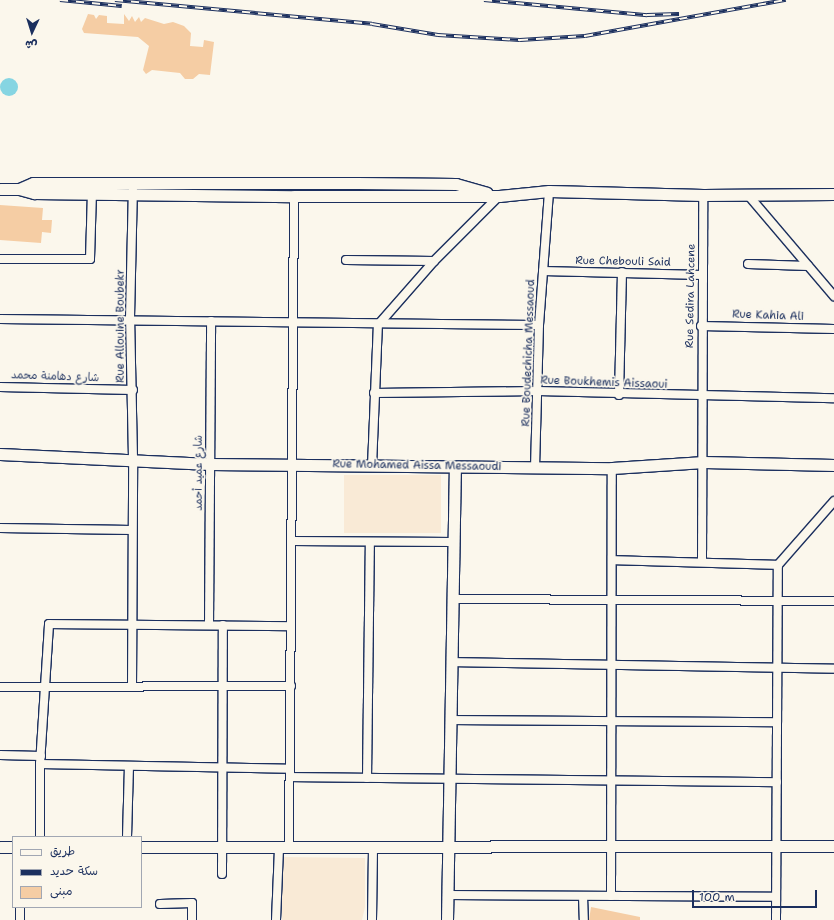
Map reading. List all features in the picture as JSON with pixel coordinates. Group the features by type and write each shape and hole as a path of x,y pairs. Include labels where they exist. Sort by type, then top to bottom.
{"street":[{"path":"0,189 19,188 33,183 294,196 500,196 549,191 703,195 834,194"},
{"path":"19,188 34,194 92,193 133,188 456,184 500,196"},
{"name":"Rue Allouine Boubekr","path":"132,687 134,624 132,530 133,390 130,318 133,188"},
{"name":"Rue Boudechicha Messaoud","path":"535,468 539,325 549,191"},
{"path":"0,259 90,259 92,193"},
{"name":"Rue Sedira Lahcene","path":"702,561 704,462 701,396 703,195"},
{"path":"748,195 834,296"},
{"path":"276,920 290,773 294,196"},
{"path":"372,466 378,325 434,261 500,196"},
{"path":"346,260 434,261"},
{"path":"748,264 808,266"},
{"name":"Rue Chebouli Said","path":"543,271 702,275"},
{"path":"619,395 622,272"},
{"path":"0,318 130,318 378,325 539,325"},
{"name":"شارع عميد أحمد","path":"209,625 211,321"},
{"name":"Rue Kahia Ali","path":"701,326 834,329"},
{"name":"شارع دهامنة محمد","path":"0,387 133,390"},
{"name":"Rue Boukhemis Aissaoui","path":"374,392 538,391 619,395 834,398"},
{"name":"Rue Mohamed Aissa Messaoudi","path":"0,454 133,458 210,464 535,468 612,468 704,462 834,465"},
{"path":"447,920 454,467"},
{"path":"611,896 612,468"},
{"path":"776,920 778,565 834,501"},
{"path":"0,528 132,530"},
{"path":"292,541 454,542"},
{"path":"367,778 370,542"},
{"path":"612,560 702,561 778,565"},
{"path":"453,599 834,601"},
{"path":"40,836 40,760 49,624 291,626"},
{"path":"222,874 223,625"},
{"path":"452,662 612,663 834,669"},
{"path":"0,686 291,686"},
{"path":"451,720 777,722"},
{"path":"0,755 40,760 129,766 222,768 367,778 450,778 612,782 777,782"},
{"path":"127,836 129,766"},
{"path":"142,847 834,846"},
{"path":"0,847 12,847"},
{"path":"372,920 373,847"},
{"path":"448,895 776,897"},
{"path":"584,896 584,920"},
{"path":"160,904 192,903 192,920"},
{"path":"20,908 20,920"}],"shaded area":[{"path":"344,475 441,475 441,533 344,533"},
{"path":"282,857 365,858 365,907 362,920 282,920"}],"water":[{"path":"5,78 13,78 18,83 16,94 13,96 5,96 0,91 0,83"}],"building":[{"path":"88,14 94,15 96,19 99,15 107,16 107,23 124,24 124,14 129,21 132,16 135,22 139,17 141,22 145,18 164,24 173,22 184,26 191,33 190,46 203,47 204,40 214,42 210,75 199,74 193,79 185,79 180,73 152,70 146,74 143,70 149,46 138,37 84,33 82,29"},
{"path":"0,205 43,208 42,220 52,220 51,233 42,232 41,243 0,240"},
{"path":"591,907 640,917 640,920 589,920"}],"railway":[{"path":"60,0 122,6"},
{"path":"115,0 372,24 438,35 520,40 585,36 786,0"},
{"path":"484,0 647,15 679,14"}]}
